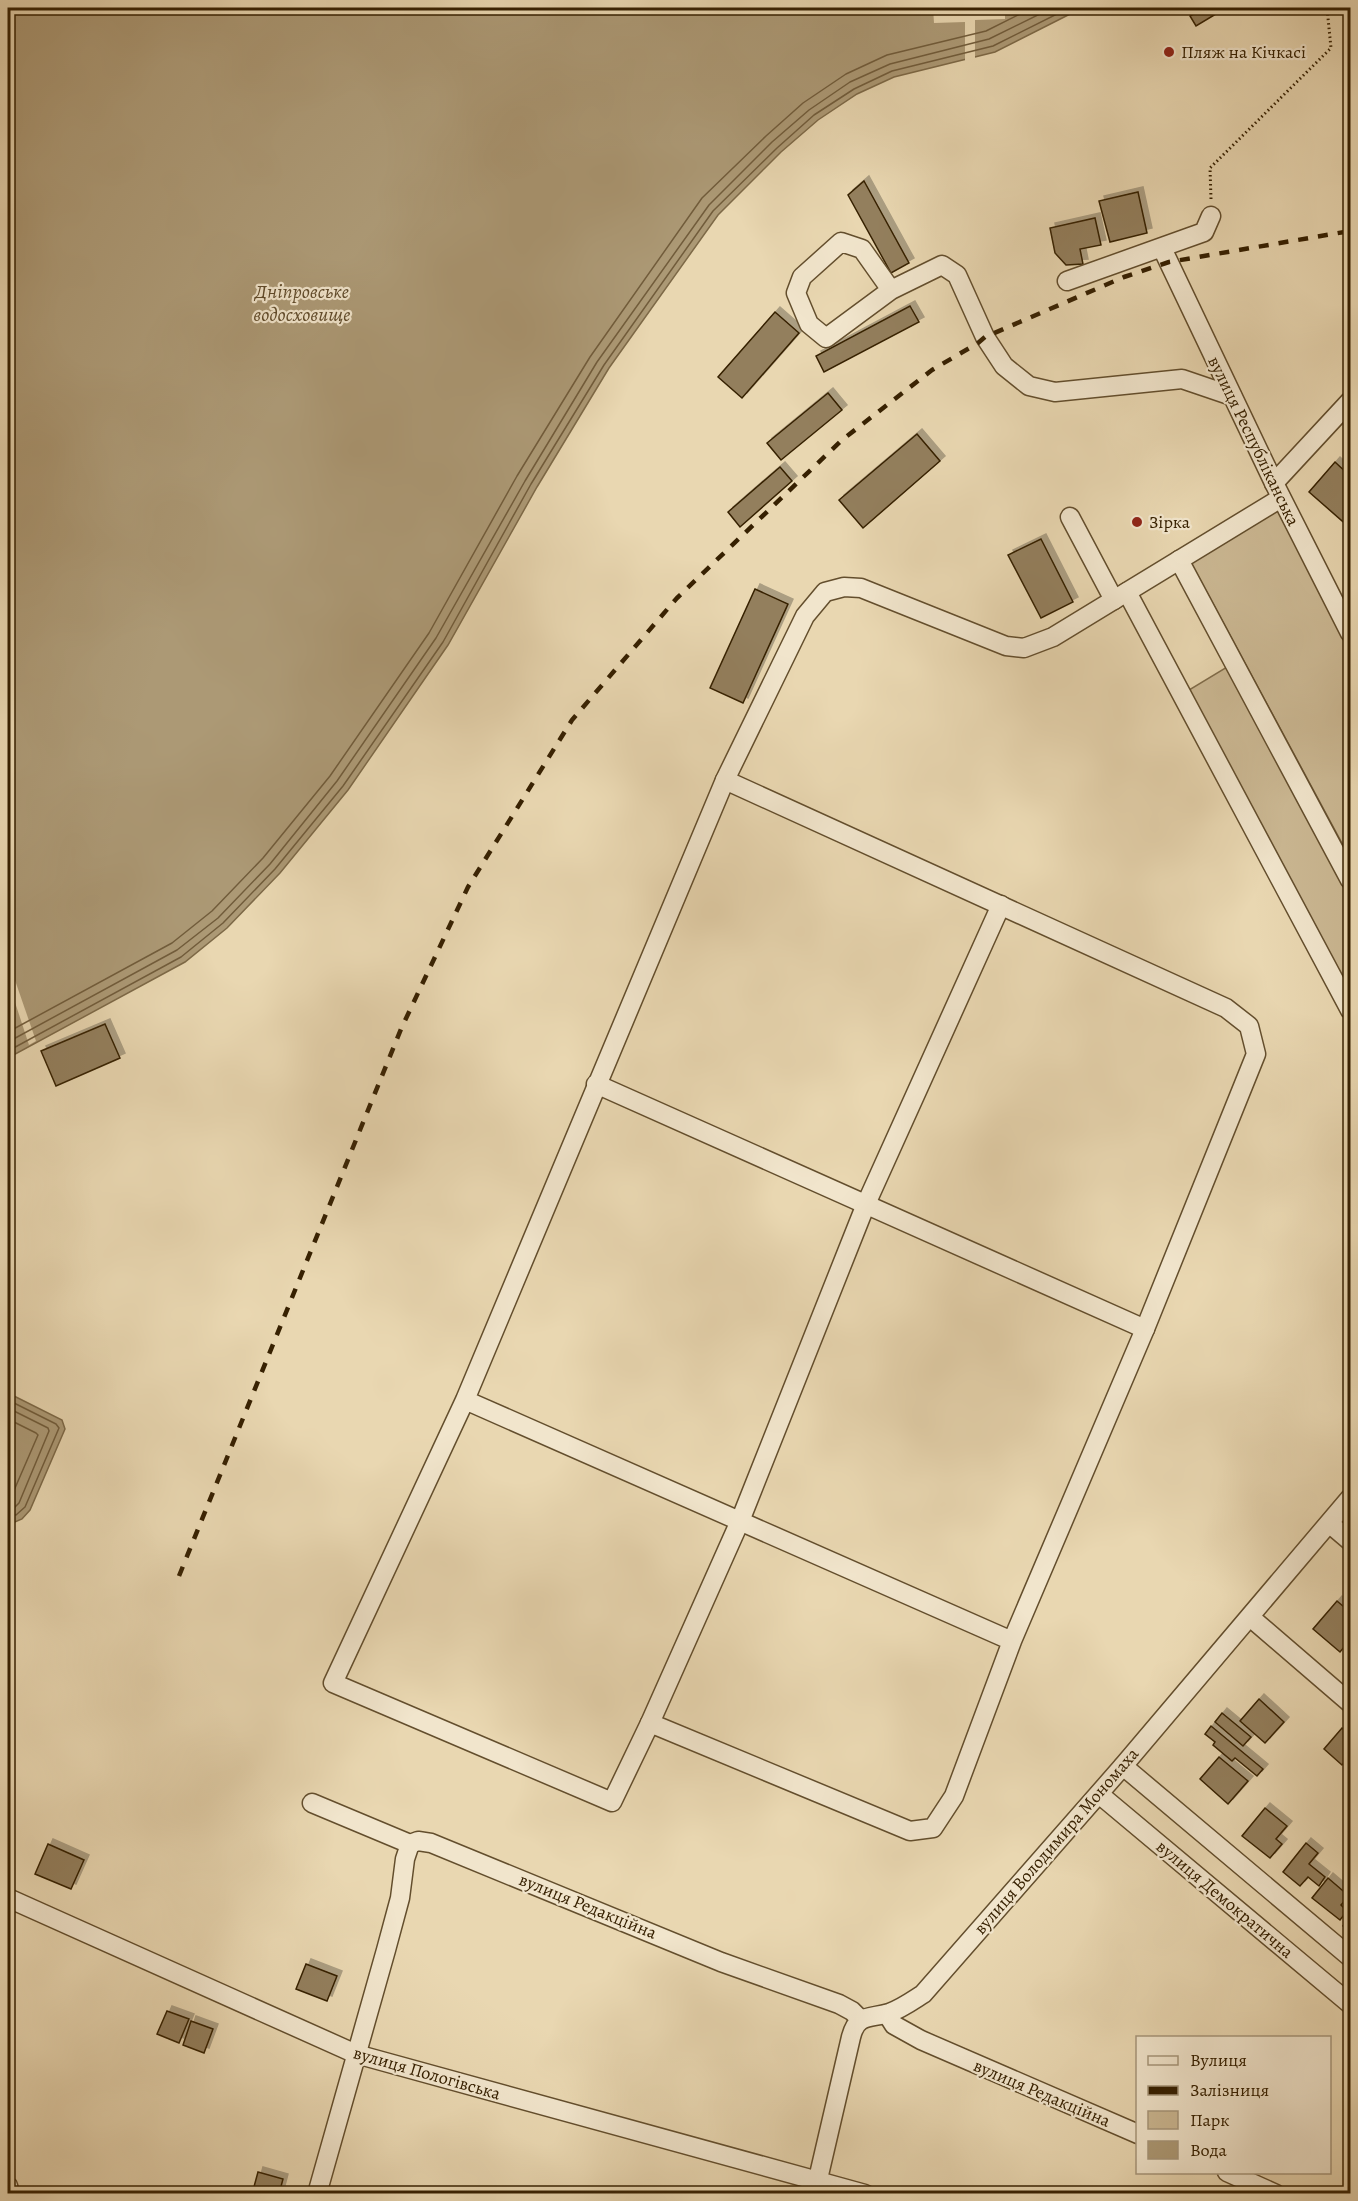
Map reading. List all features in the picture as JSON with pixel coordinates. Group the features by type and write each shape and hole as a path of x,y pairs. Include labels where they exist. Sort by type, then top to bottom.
{"street":[{"path":"1067,282 1204,232 1211,216"},
{"path":"891,290 862,249 841,242 802,277 796,293 809,324 826,338 891,290 942,265 957,275 985,337 1004,366 1029,386 1055,392 1182,379 1232,396"},
{"name":"вулиця Республіканська","path":"1162,248 1277,490 1345,607 1350,633"},
{"path":"1001,905 866,1204 740,1521 650,1723 612,1802 333,1683 465,1400 725,780 805,616 825,592 844,587 861,588 1006,646 1024,648 1053,637 1179,560 1277,490 1350,401"},
{"path":"1070,517 1120,596 1350,1010"},
{"path":"1179,560 1350,880"},
{"path":"650,1723 910,1831 933,1828 954,1796 1011,1641 1145,1329 1256,1054 1249,1026 1226,1008 725,780"},
{"path":"596,1084 1145,1329"},
{"path":"465,1400 1011,1641"},
{"name":"вулиця Володимира Мономаха","path":"861,2020 887,2014 923,1994 1099,1794 1350,1498"},
{"path":"1330,1524 1350,1541"},
{"path":"1250,1617 1350,1703"},
{"name":"вулиця Демократична","path":"1123,1766 1350,1957"},
{"name":"вулиця Демократична","path":"1099,1794 1350,2004"},
{"name":"вулиця Редакційна","path":"312,1803 410,1844 418,1841 430,1843 721,1962 839,2004 852,2011 861,2020"},
{"path":"317,2193 400,1898 405,1859 410,1844"},
{"name":"вулиця Пологівська","path":"8,1898 356,2054 816,2187 866,2193"},
{"name":"вулиця Редакційна","path":"887,2014 894,2025 921,2040 1136,2134"},
{"path":"816,2187 853,2029 861,2020"},
{"path":"1232,2174 1276,2193"},
{"path":"8,2186 10,2193"}],"path":[{"path":"1211,216 1210,168 1331,48 1327,8"}],"green space":[{"path":"1277,508 1350,646 1350,858 1190,561"},
{"path":"1227,667 1350,895 1350,994 1189,690"}],"water":[{"name":"Дніпровське водосховище","path":"8,8 1082,8 995,52 894,77 857,94 818,120 781,152 718,215 609,368 537,487 448,645 348,790 280,873 227,928 185,962 8,1058"},
{"path":"8,1393 62,1420 65,1429 30,1510 22,1519 15,1522 8,1519"}],"pier":[{"path":"933,8 1005,8 1005,19 975,20 975,60 965,62 965,22 934,23"},
{"path":"8,960 36,1041 29,1045 8,981"}],"building":[{"path":"1204,8 1212,8 1216,14 1196,26 1190,16"},
{"path":"864,181 909,263 891,273 848,195"},
{"path":"1138,192 1147,233 1110,242 1099,201"},
{"path":"1095,218 1101,245 1080,249 1083,264 1066,265 1055,253 1050,228"},
{"path":"910,306 919,322 824,372 816,356"},
{"path":"775,312 799,333 742,398 718,377"},
{"path":"828,393 842,410 781,460 767,443"},
{"path":"917,434 940,461 863,528 839,500"},
{"path":"1335,462 1350,476 1349,527 1309,492"},
{"path":"780,467 792,481 740,527 728,512"},
{"path":"1041,539 1073,602 1041,618 1008,555"},
{"path":"755,589 788,604 743,703 710,688"},
{"path":"105,1024 120,1058 56,1086 41,1051"},
{"path":"1337,1601 1350,1612 1350,1640 1340,1652 1313,1629"},
{"path":"1259,1699 1284,1722 1265,1743 1240,1721"},
{"path":"1222,1713 1251,1737 1243,1746 1215,1722"},
{"path":"1211,1726 1263,1769 1257,1776 1235,1758 1232,1761 1213,1745 1215,1742 1205,1734"},
{"path":"1342,1728 1350,1735 1350,1756 1342,1765 1324,1749"},
{"path":"1219,1757 1248,1781 1228,1804 1200,1779"},
{"path":"1265,1808 1287,1826 1276,1839 1282,1844 1270,1858 1242,1836"},
{"path":"1306,1843 1318,1853 1309,1864 1325,1877 1319,1886 1308,1877 1300,1886 1283,1872"},
{"path":"48,1844 84,1860 71,1889 35,1874"},
{"path":"1328,1878 1349,1896 1341,1905 1347,1911 1340,1920 1312,1898"},
{"path":"1350,1917 1350,1932 1343,1926"},
{"path":"306,1964 337,1976 327,2001 296,1989"},
{"path":"167,2011 189,2019 179,2043 157,2034"},
{"path":"191,2021 213,2029 204,2053 183,2045"},
{"path":"258,2172 283,2179 279,2194 252,2194"}],"railway":[{"path":"179,1576 401,1029 468,887 572,720 677,598 842,440 932,370 985,337 1124,277 1169,262 1350,231"}],"place":[{"name":"Пляж на Кічкасі","path":"1169,52"},
{"name":"Зірка","path":"1137,522"}]}
